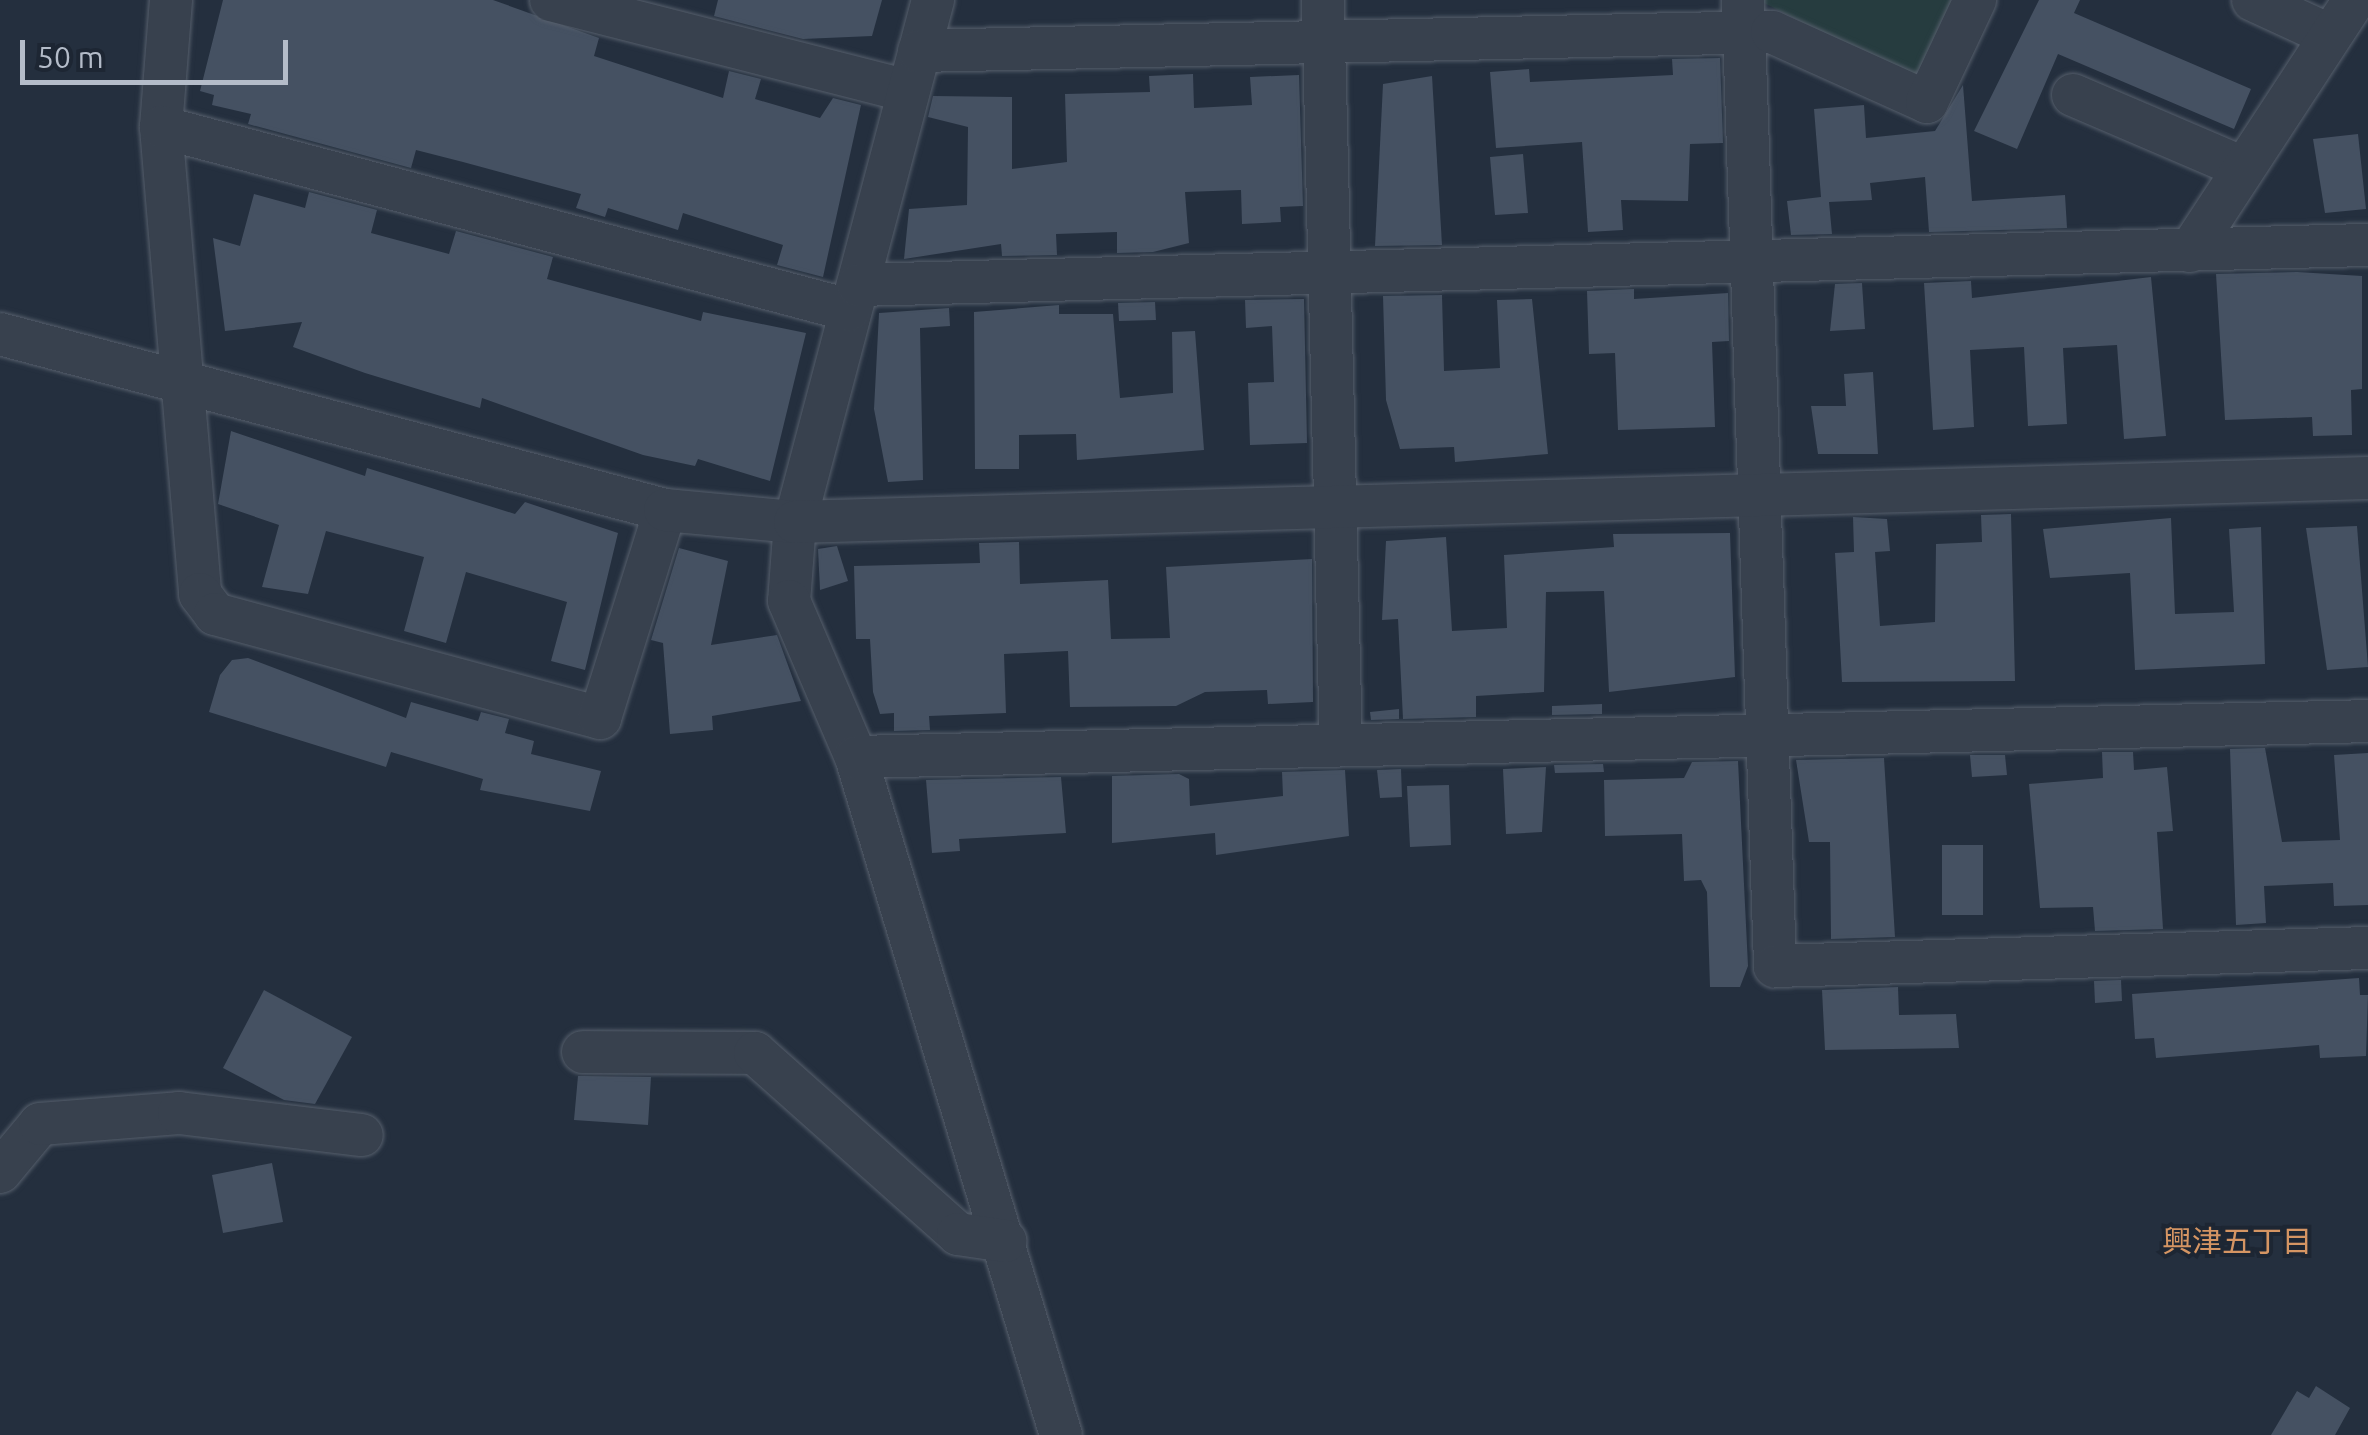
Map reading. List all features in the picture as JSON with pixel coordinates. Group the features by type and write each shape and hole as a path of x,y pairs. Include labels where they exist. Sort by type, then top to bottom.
{"street":[{"path":"172,0 160,126 200,594 215,614 600,718 665,510"},
{"path":"932,0 795,522 789,601 856,758 1061,1435"},
{"path":"1322,0 1341,745"},
{"path":"569,2 913,71 1745,17 1927,102 1975,0"},
{"path":"2253,0 2329,35"},
{"path":"2190,251 2239,166 2354,0"},
{"path":"1745,17 1775,966 2368,948"},
{"path":"2074,95 2239,166"},
{"path":"160,126 853,297 1330,276 2368,245"},
{"path":"0,334 665,510 795,522 2368,478"},
{"path":"856,758 2368,721"},
{"path":"583,1052 755,1053 958,1234 1005,1241"},
{"path":"0,1172 40,1124 179,1113 362,1135"}],"green space":[{"path":"1758,0 1957,0 1920,81"}],"building":[{"path":"223,0 493,0 599,38 594,56 723,98 729,71 761,79 755,99 820,118 833,98 861,105 823,277 777,265 783,245 683,213 678,230 608,208 605,217 576,208 581,194 463,162 416,150 411,168 248,124 251,114 212,105 214,95 200,91"},
{"path":"718,0 882,0 872,36 803,39 714,16"},
{"path":"2039,0 2080,0 2074,13 2251,89 2234,129 2058,54 2017,149 1974,131"},
{"path":"1720,58 1723,143 1690,144 1688,201 1621,200 1623,230 1588,232 1582,142 1496,148 1490,72 1529,69 1530,82 1673,75 1672,59"},
{"path":"1193,74 1194,108 1252,105 1250,77 1299,75 1303,206 1280,207 1281,222 1242,224 1241,190 1185,192 1189,243 1153,252 1117,253 1117,232 1056,234 1057,255 1002,256 1001,244 904,259 909,209 967,205 968,127 928,117 933,96 1012,97 1012,169 1067,162 1065,94 1150,92 1149,76"},
{"path":"1432,76 1442,245 1375,246 1383,84"},
{"path":"1963,85 1972,201 2065,195 2067,228 1929,232 1925,177 1870,183 1872,200 1829,202 1832,234 1791,235 1787,201 1821,197 1814,109 1864,105 1866,138 1935,131"},
{"path":"2358,134 2366,209 2325,213 2313,139"},
{"path":"1523,154 1528,213 1495,215 1490,157"},
{"path":"309,192 377,210 371,233 449,254 456,231 553,257 547,279 701,321 703,312 806,333 770,481 698,459 695,466 643,455 482,398 480,408 365,373 293,347 302,322 225,331 213,238 240,246 254,194 305,208"},
{"path":"2297,272 2362,276 2362,389 2351,390 2352,435 2313,436 2312,417 2225,420 2216,274"},
{"path":"2151,277 2166,436 2124,439 2117,345 2063,348 2067,424 2028,426 2024,347 1970,350 1974,427 1933,430 1924,283 1971,281 1972,298"},
{"path":"1862,283 1865,329 1830,331 1835,284"},
{"path":"1634,289 1634,299 1728,293 1729,341 1712,342 1715,427 1618,430 1615,353 1589,354 1587,291"},
{"path":"1442,295 1444,371 1500,368 1497,300 1532,299 1548,454 1455,462 1454,447 1400,449 1386,400 1383,296"},
{"path":"1304,299 1307,443 1250,445 1248,383 1274,382 1272,326 1246,328 1245,300"},
{"path":"1155,302 1156,320 1119,321 1118,303"},
{"path":"1059,305 1059,314 1113,314 1120,398 1173,393 1172,332 1195,331 1204,450 1077,460 1076,434 1019,435 1019,469 975,469 974,312"},
{"path":"949,308 950,326 920,328 923,480 888,482 874,409 879,313"},
{"path":"1873,372 1878,454 1818,454 1811,406 1846,406 1844,374"},
{"path":"231,431 365,476 367,468 515,514 525,502 618,533 585,670 551,661 567,602 466,572 446,643 404,631 424,557 326,531 308,594 262,587 279,525 218,504"},
{"path":"2011,514 2015,681 1842,682 1835,553 1854,552 1853,517 1887,519 1890,551 1875,552 1880,626 1935,622 1936,544 1982,542 1981,515"},
{"path":"2171,518 2175,614 2234,612 2229,529 2261,527 2265,664 2135,670 2130,573 2050,578 2043,529"},
{"path":"2357,526 2368,667 2327,670 2306,528"},
{"path":"1730,533 1735,677 1609,692 1604,591 1546,592 1544,692 1476,696 1476,717 1403,719 1398,619 1382,620 1386,541 1446,537 1452,631 1507,628 1504,555 1614,547 1613,534"},
{"path":"1019,542 1020,584 1108,580 1111,639 1170,638 1166,567 1312,559 1313,702 1268,704 1267,690 1205,692 1176,706 1070,707 1068,651 1004,654 1006,713 929,716 930,730 894,731 894,713 880,714 873,692 870,639 856,639 854,566 980,563 979,543"},
{"path":"837,546 848,581 820,590 818,549"},
{"path":"679,548 728,561 711,645 777,635 801,701 712,716 713,730 670,734 663,643 651,640"},
{"path":"248,658 406,718 411,702 478,721 481,712 509,719 505,733 534,741 531,754 601,771 590,811 480,790 483,779 391,752 386,767 209,712 220,675 232,660"},
{"path":"1602,704 1602,714 1552,715 1552,706"},
{"path":"1399,709 1399,719 1371,720 1370,712"},
{"path":"2265,748 2282,842 2340,840 2334,755 2368,753 2368,905 2334,906 2333,883 2264,886 2266,923 2236,925 2230,749"},
{"path":"2102,752 2133,752 2134,770 2167,767 2173,831 2157,832 2163,929 2095,931 2093,907 2040,908 2029,784 2103,778"},
{"path":"1970,755 2005,755 2007,775 1972,777"},
{"path":"1884,758 1895,937 1831,939 1830,842 1809,842 1796,760"},
{"path":"1738,761 1748,966 1740,987 1710,987 1707,892 1701,880 1684,881 1682,834 1605,836 1604,780 1684,778 1692,762"},
{"path":"1603,764 1604,772 1555,773 1554,765"},
{"path":"1546,767 1542,832 1506,834 1503,769"},
{"path":"1401,769 1402,797 1380,798 1377,770"},
{"path":"1345,770 1349,836 1216,855 1215,833 1112,843 1112,776 1179,774 1189,779 1190,806 1283,796 1282,772"},
{"path":"1061,777 1066,833 959,839 960,851 932,853 926,780"},
{"path":"1449,785 1451,845 1410,847 1407,786"},
{"path":"1942,845 1983,845 1983,915 1942,915"},
{"path":"2359,978 2360,995 2368,995 2366,1056 2320,1058 2319,1045 2156,1058 2154,1038 2135,1039 2132,994"},
{"path":"2121,980 2122,1001 2095,1003 2094,981"},
{"path":"1898,987 1899,1015 1956,1014 1959,1048 1825,1050 1822,990"},
{"path":"264,990 352,1037 315,1104 284,1100 223,1068"},
{"path":"578,1076 651,1077 648,1125 574,1120"},
{"path":"272,1163 283,1222 223,1233 212,1175"},
{"path":"2316,1386 2350,1408 2335,1435 2271,1435 2297,1391 2309,1398"}],"district":[{"name":"興津五丁目","path":"2237,1241"}]}
